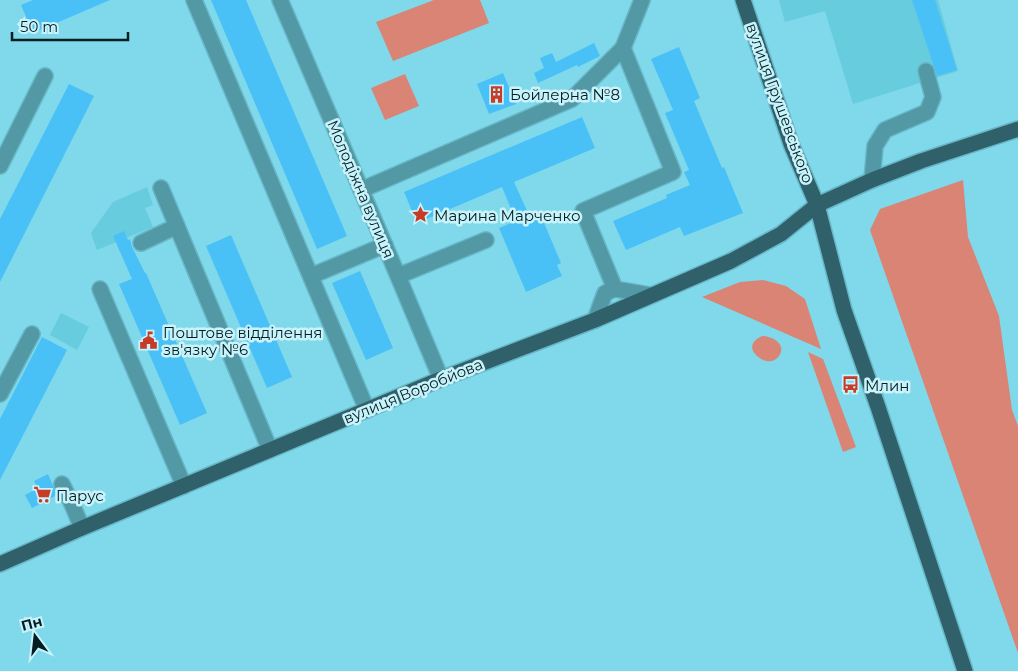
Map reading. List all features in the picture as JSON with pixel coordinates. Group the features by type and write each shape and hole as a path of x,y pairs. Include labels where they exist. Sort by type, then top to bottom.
{"main road":[{"name":"вулиця Грушевського","path":"744,0 791,144 817,205 844,310 878,407 964,671"},
{"name":"вулиця Воробйова","path":"0,564 441,379 595,320 731,261 781,234 817,205 872,180 921,161 1018,129"}],"street":[{"path":"194,0 367,410"},
{"name":"Молодіжна вулиця","path":"280,0 441,379"},
{"path":"361,190 572,99 623,48 642,0"},
{"path":"615,288 583,211 673,172 623,48"},
{"path":"872,180 875,146 885,130 927,112 934,97 926,71"},
{"path":"0,166 45,76"},
{"path":"161,188 270,450"},
{"path":"141,243 177,226"},
{"path":"398,276 486,240"},
{"path":"311,276 385,245"},
{"path":"100,288 184,486"},
{"path":"595,320 605,293 615,288 650,295"},
{"path":"0,394 32,334"},
{"path":"62,484 82,528"}],"shaded area":[{"path":"434,0 480,0 489,23 393,61 376,22"},
{"path":"779,0 938,0 958,71 853,104 825,11 785,22"},
{"path":"405,74 419,106 385,120 371,88"},
{"path":"963,180 968,237 999,316 1012,410 1018,426 1018,653 870,230 880,209"},
{"path":"147,187 153,205 145,208 153,227 97,250 91,233 113,202"},
{"path":"763,280 786,286 805,299 821,349 702,297 740,282"},
{"path":"61,313 89,327 77,350 50,335"},
{"path":"762,336 770,337 780,344 781,352 773,361 765,361 753,351 753,344"},
{"path":"808,352 823,359 856,447 843,452"}],"building":[{"path":"33,0 110,0 33,33 21,5"},
{"path":"211,0 246,0 347,236 317,249"},
{"path":"912,0 935,0 957,70 937,76"},
{"path":"594,43 600,56 538,83 534,73 544,68 540,58 552,53 556,62"},
{"path":"679,47 700,98 694,101 743,213 684,236 680,227 626,250 613,221 667,198 666,195 690,185 684,172 689,170 665,113 673,110 651,59"},
{"name":"Бойлерна №8","path":"503,73 516,104 489,114 477,84"},
{"path":"69,84 94,96 0,282 0,219"},
{"path":"582,117 595,148 514,182 529,215 539,211 561,263 557,265 562,276 526,292 499,228 516,221 502,187 417,223 404,192"},
{"path":"124,231 128,240 130,239 132,247 146,273 207,413 180,425 119,284 132,279 113,236"},
{"path":"231,235 292,377 267,388 206,246"},
{"path":"360,271 393,348 366,360 332,283"},
{"path":"42,337 67,350 0,480 0,419"},
{"name":"Парус","path":"48,474 57,495 32,508 25,495 38,488 34,481"}],"place":[{"name":"Бойлерна №8","path":"496,94"},
{"name":"Марина Марченко","path":"420,215"},
{"name":"Поштове відділення зв'язку №6","path":"149,341"},
{"name":"Млин","path":"851,385"},
{"name":"Парус","path":"42,495"}]}
